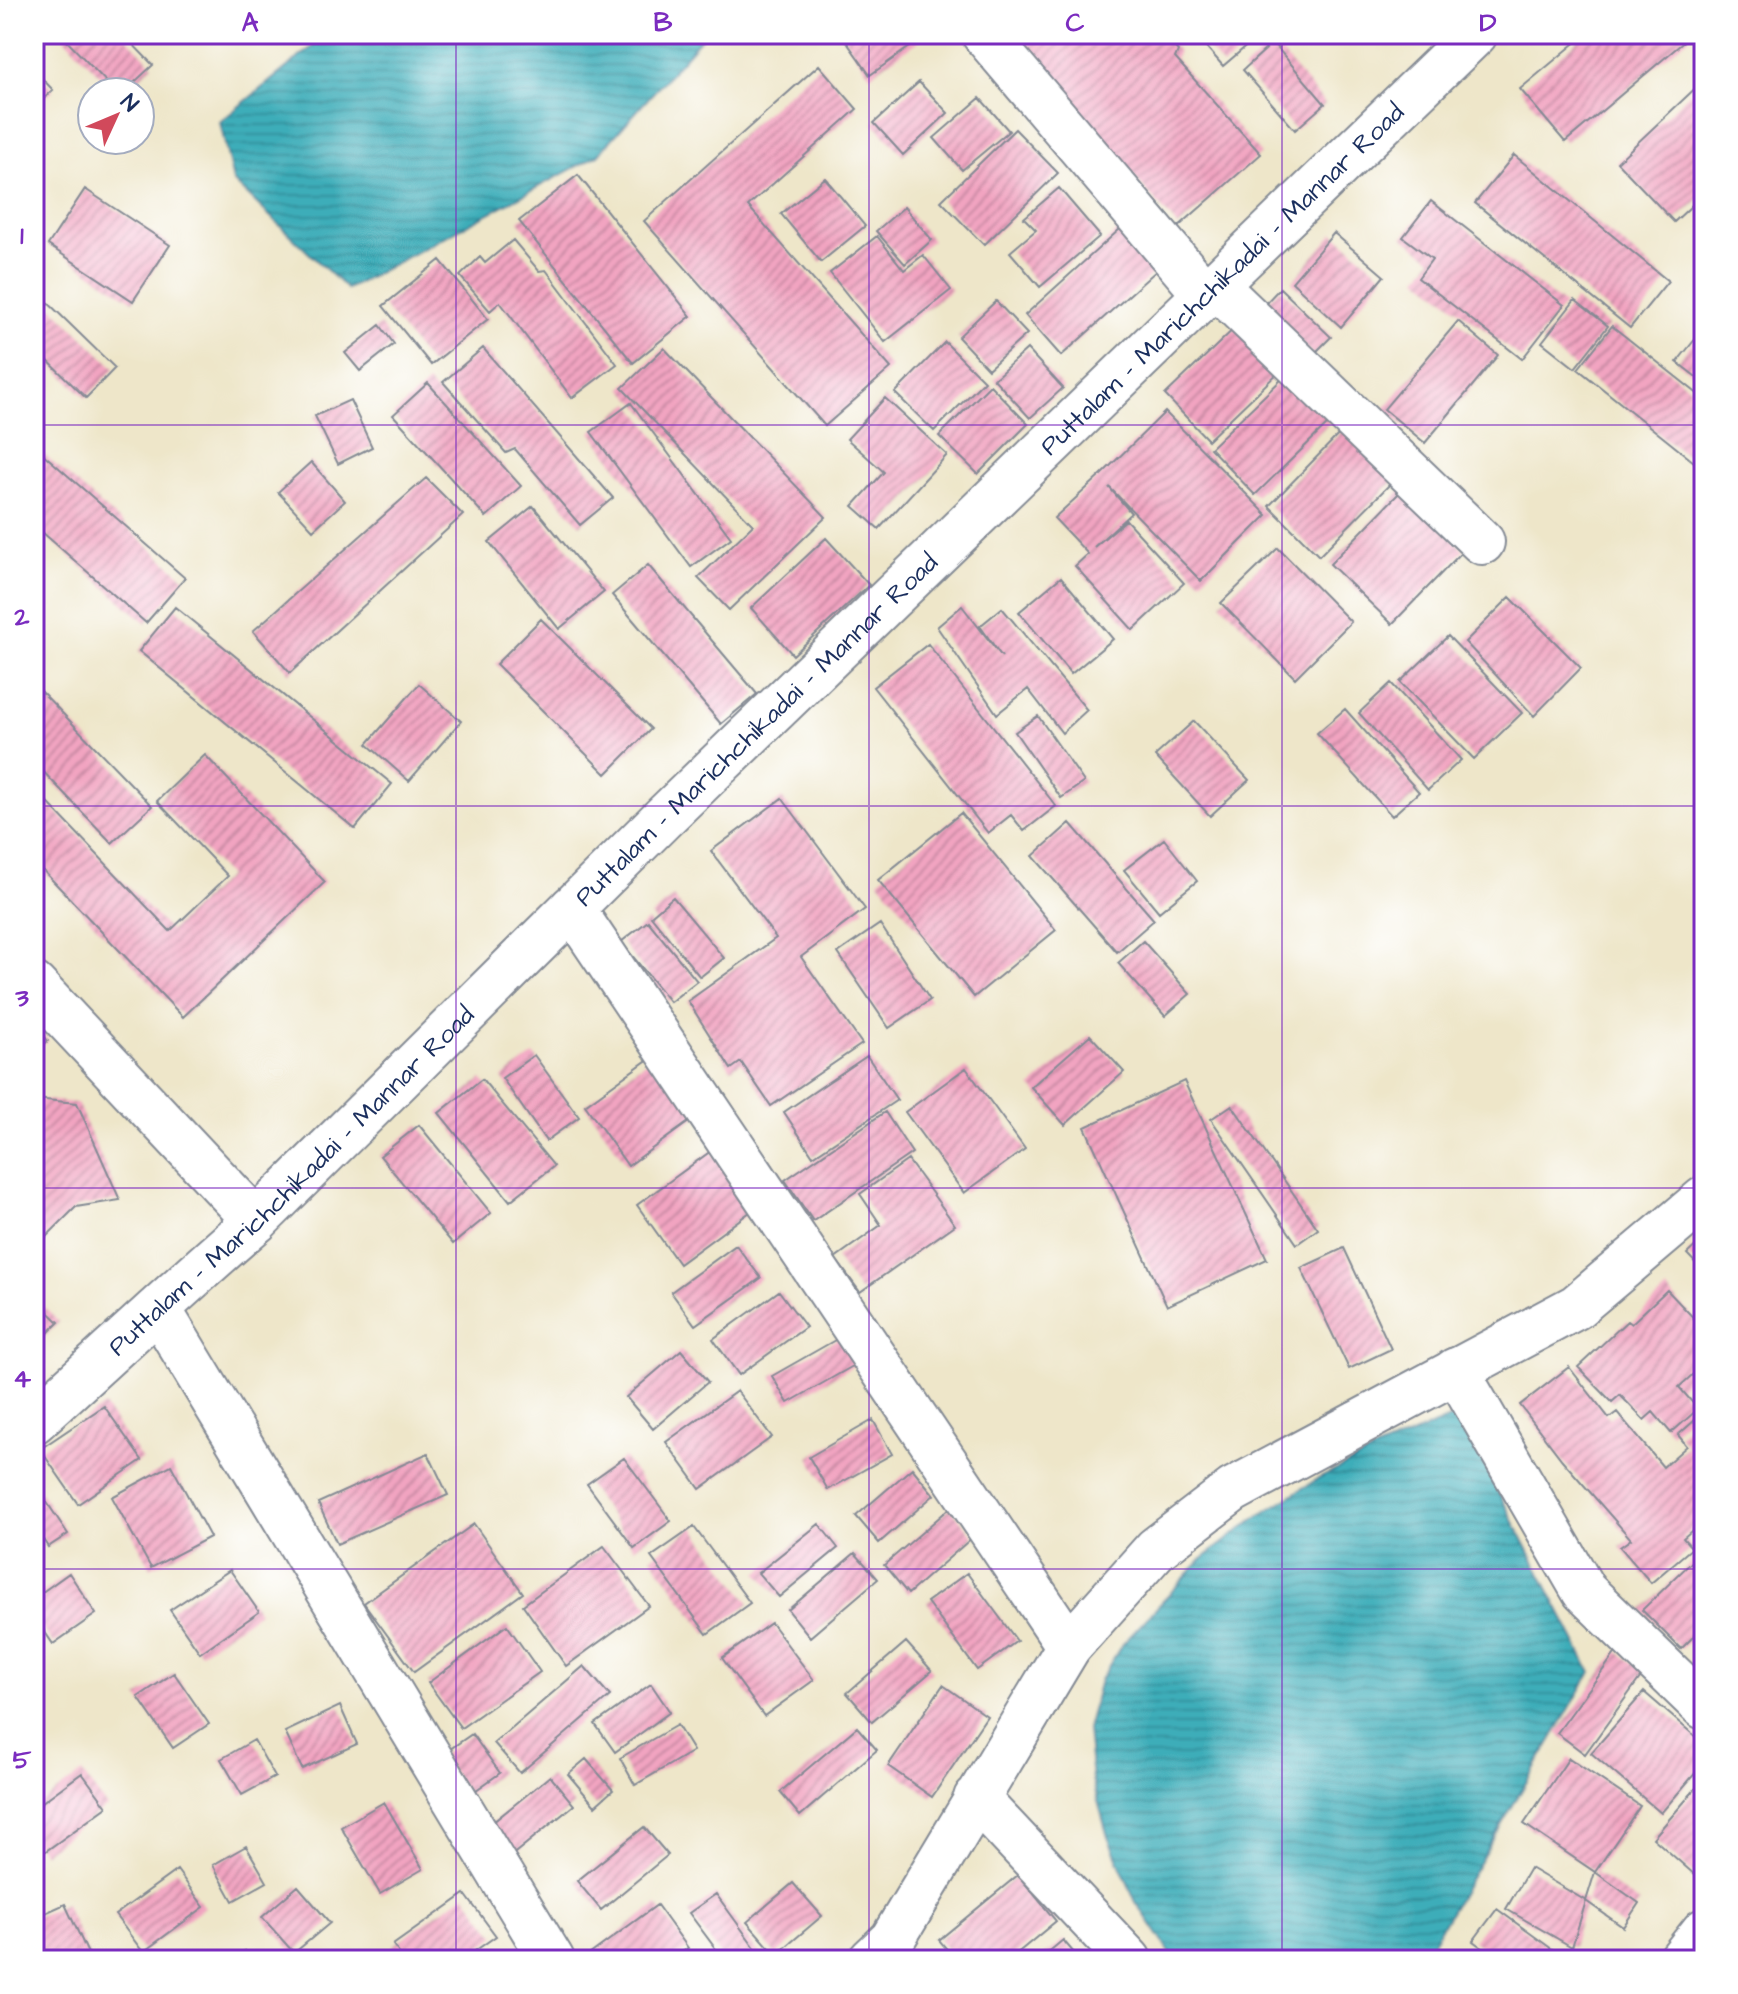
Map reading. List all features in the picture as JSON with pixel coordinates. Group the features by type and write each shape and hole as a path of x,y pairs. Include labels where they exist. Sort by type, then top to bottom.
{"street":[{"path":"984,34 1210,289 1482,542"},
{"name":"Puttalam - Marichchikadai - Mannar Road","path":"34,1421 256,1221 572,908 1475,34"},
{"path":"572,908 1069,1646"},
{"path":"34,985 256,1221"},
{"path":"871,1960 892,1940 1069,1646 1156,1549 1233,1490 1576,1307 1704,1199"},
{"path":"159,1310 552,1960"},
{"path":"1456,1370 1584,1591 1704,1707"},
{"path":"976,1798 1129,1960"}],"water":[{"path":"328,34 705,34 598,155 347,289 233,181 220,122"},
{"path":"1459,1415 1591,1672 1422,1960 1175,1960 1136,1902 1108,1837 1092,1779 1087,1729 1100,1680 1121,1646 1201,1560 1257,1517 1314,1481 1378,1449"}],"building":[{"path":"68,34 123,34 153,65 141,76 101,76 64,38"},
{"path":"841,34 928,34 870,75"},
{"path":"1011,34 1163,34 1178,51 1175,58 1261,154 1178,227"},
{"path":"1211,34 1284,34 1273,43 1325,104 1295,130 1243,70 1266,49 1257,37 1223,66 1202,42"},
{"path":"1586,34 1693,34 1565,142 1520,89"},
{"path":"819,65 857,109 748,206 891,368 825,426 644,221"},
{"path":"34,70 53,90 34,108"},
{"path":"1704,80 1704,194 1674,222 1617,162"},
{"path":"919,82 948,113 903,155 874,123"},
{"path":"980,98 1009,131 962,170 934,138"},
{"path":"1015,129 1058,173 984,245 941,201"},
{"path":"1514,155 1668,281 1630,328 1475,203"},
{"path":"578,175 691,316 633,363 519,221"},
{"path":"825,178 865,226 821,262 781,214"},
{"path":"1059,188 1100,236 1040,287 1010,252 1036,230 1024,218"},
{"path":"85,189 170,245 133,301 48,245"},
{"path":"1431,201 1564,305 1522,359 1418,278 1432,259 1403,237"},
{"path":"904,207 932,240 905,264 876,231"},
{"path":"1120,229 1157,270 1061,356 1025,315"},
{"path":"1334,233 1384,276 1341,327 1292,282"},
{"path":"877,236 904,270 923,255 951,290 885,342 830,273"},
{"path":"513,240 539,271 546,270 617,364 572,398 500,302 490,311 460,276 480,257 485,263"},
{"path":"440,260 488,319 431,365 383,306"},
{"path":"1280,288 1331,337 1313,355 1263,306"},
{"path":"34,289 115,368 86,398 34,347"},
{"path":"1575,300 1608,326 1575,368 1542,342"},
{"path":"996,301 1027,334 988,369 958,337"},
{"path":"1242,321 1285,366 1208,440 1165,395"},
{"path":"1458,321 1498,355 1425,443 1384,409"},
{"path":"380,325 394,344 360,371 345,353"},
{"path":"1612,326 1704,399 1704,470 1578,369"},
{"path":"1704,328 1704,383 1677,362"},
{"path":"945,342 984,381 934,431 895,393"},
{"path":"483,348 613,498 580,525 515,449 506,453 443,382"},
{"path":"664,348 826,517 729,610 698,578 753,525 622,388"},
{"path":"1027,349 1063,388 1030,418 994,379"},
{"path":"1286,375 1331,421 1255,495 1210,448"},
{"path":"428,383 521,486 486,517 393,415"},
{"path":"990,385 1028,424 978,474 939,436"},
{"path":"885,398 947,455 879,529 853,506 884,472 847,439"},
{"path":"350,400 372,447 338,464 315,416"},
{"path":"631,403 731,538 691,567 591,432"},
{"path":"1165,412 1267,515 1201,581 1109,487 1131,513 1094,547 1126,520 1184,583 1133,630 1075,566 1088,554 1054,518"},
{"path":"1345,428 1396,478 1319,556 1269,506"},
{"path":"34,446 185,578 146,623 34,525"},
{"path":"311,462 345,501 313,530 278,492"},
{"path":"426,478 463,515 290,673 253,631"},
{"path":"1402,490 1464,550 1392,624 1330,564"},
{"path":"533,506 604,592 559,629 489,542"},
{"path":"826,538 869,585 793,655 751,608"},
{"path":"1278,548 1351,622 1295,678 1221,603"},
{"path":"648,565 757,694 721,724 612,595"},
{"path":"1061,577 1113,639 1071,674 1019,612"},
{"path":"1510,597 1581,668 1534,716 1465,642"},
{"path":"962,606 1002,657 980,626 1002,608 1087,710 1062,733 1028,689 997,714 937,627"},
{"path":"175,607 392,784 355,829 139,651"},
{"path":"541,619 651,729 606,774 496,664"},
{"path":"1448,636 1522,713 1474,759 1400,682"},
{"path":"928,644 1056,806 1024,831 1011,815 988,833 873,687"},
{"path":"1391,683 1461,760 1428,790 1359,713"},
{"path":"419,684 461,721 409,781 367,744"},
{"path":"40,690 152,806 112,843 34,762 34,696"},
{"path":"1345,709 1419,792 1392,816 1317,733"},
{"path":"1038,716 1084,782 1061,798 1015,732"},
{"path":"1194,721 1249,780 1210,816 1155,756"},
{"path":"205,755 325,882 183,1017 34,861 34,788 170,931 228,876 157,801"},
{"path":"782,798 865,909 801,957 862,1044 771,1106 741,1062 731,1069 688,1001 776,938 711,851"},
{"path":"961,813 1056,930 974,997 878,880"},
{"path":"1070,823 1154,920 1117,952 1033,856"},
{"path":"1164,839 1197,881 1159,912 1124,870"},
{"path":"673,897 724,958 700,977 651,916"},
{"path":"648,921 697,981 670,1002 621,942"},
{"path":"880,924 930,1000 889,1028 838,953"},
{"path":"1143,941 1190,994 1165,1016 1118,963"},
{"path":"34,1024 48,1041 34,1053"},
{"path":"1090,1035 1124,1072 1065,1125 1031,1087"},
{"path":"534,1055 579,1117 546,1141 502,1078"},
{"path":"653,1056 697,1116 628,1166 585,1105"},
{"path":"867,1056 897,1100 813,1156 784,1112"},
{"path":"966,1068 1025,1149 964,1193 905,1112"},
{"path":"482,1079 554,1166 510,1201 439,1113"},
{"path":"1184,1081 1267,1259 1167,1306 1085,1127"},
{"path":"34,1099 77,1103 120,1200 76,1207 46,1237 34,1236"},
{"path":"1232,1105 1318,1229 1297,1244 1211,1119"},
{"path":"885,1112 912,1153 813,1221 785,1180"},
{"path":"419,1125 491,1213 453,1244 380,1156"},
{"path":"711,1151 754,1209 679,1264 637,1205"},
{"path":"908,1160 955,1225 860,1292 835,1258 881,1225 860,1194"},
{"path":"1704,1238 1704,1272 1687,1254"},
{"path":"736,1245 761,1278 695,1325 671,1292"},
{"path":"1344,1248 1391,1349 1349,1369 1301,1268"},
{"path":"1667,1290 1704,1329 1704,1364 1679,1387 1698,1409 1671,1433 1653,1412 1644,1420 1620,1395 1612,1402 1578,1367 1627,1321 1631,1324"},
{"path":"779,1291 806,1327 739,1375 713,1339"},
{"path":"34,1298 59,1322 34,1347"},
{"path":"844,1335 860,1362 788,1403 772,1376"},
{"path":"681,1350 708,1382 653,1429 626,1397"},
{"path":"1569,1367 1609,1418 1617,1412 1663,1467 1687,1446 1678,1435 1704,1412 1704,1454 1698,1459 1704,1465 1704,1520 1683,1538 1692,1548 1651,1583 1620,1547 1631,1539 1562,1460 1520,1405"},
{"path":"737,1391 772,1437 700,1489 666,1442"},
{"path":"104,1406 142,1460 78,1504 40,1449"},
{"path":"873,1420 892,1454 828,1490 809,1457"},
{"path":"428,1453 448,1495 337,1544 318,1503"},
{"path":"624,1458 671,1521 634,1548 587,1484"},
{"path":"171,1465 210,1537 151,1568 112,1497"},
{"path":"912,1468 934,1495 879,1543 856,1516"},
{"path":"34,1483 68,1534 48,1547 34,1526"},
{"path":"950,1508 974,1536 908,1594 884,1565"},
{"path":"474,1524 523,1593 414,1672 364,1603"},
{"path":"819,1524 838,1548 779,1597 758,1573"},
{"path":"694,1527 750,1603 707,1634 651,1557"},
{"path":"604,1546 649,1606 566,1666 523,1605"},
{"path":"1704,1550 1704,1626 1681,1649 1642,1610"},
{"path":"855,1553 878,1579 810,1637 788,1610"},
{"path":"230,1570 259,1612 200,1653 170,1610"},
{"path":"69,1573 96,1614 53,1644 34,1616 34,1598"},
{"path":"967,1573 1017,1641 977,1670 927,1602"},
{"path":"771,1623 814,1680 764,1716 722,1658"},
{"path":"507,1625 540,1672 461,1728 428,1683"},
{"path":"906,1642 932,1671 872,1722 847,1693"},
{"path":"1617,1651 1645,1671 1585,1754 1557,1733"},
{"path":"584,1666 610,1696 520,1773 494,1743"},
{"path":"174,1673 209,1724 173,1748 138,1697"},
{"path":"651,1684 670,1712 615,1752 595,1724"},
{"path":"943,1685 987,1716 932,1797 888,1766"},
{"path":"1644,1692 1704,1744 1704,1763 1661,1813 1591,1753"},
{"path":"340,1706 357,1744 302,1769 285,1732"},
{"path":"677,1725 693,1751 635,1785 620,1758"},
{"path":"857,1727 877,1750 800,1816 780,1792"},
{"path":"472,1734 500,1773 469,1795 440,1756"},
{"path":"254,1740 275,1777 242,1795 221,1759"},
{"path":"1569,1758 1640,1806 1595,1872 1524,1824"},
{"path":"586,1759 613,1790 595,1806 568,1774"},
{"path":"82,1773 107,1807 43,1853 34,1840 34,1808"},
{"path":"550,1776 574,1805 511,1856 487,1827"},
{"path":"1704,1779 1704,1883 1653,1838"},
{"path":"384,1802 423,1869 380,1894 341,1827"},
{"path":"644,1827 668,1855 601,1910 577,1881"},
{"path":"246,1846 267,1882 233,1901 213,1865"},
{"path":"1530,1868 1586,1901 1572,1947 1506,1909"},
{"path":"177,1870 204,1907 143,1952 115,1915"},
{"path":"1595,1872 1639,1903 1623,1927 1586,1901"},
{"path":"1018,1875 1056,1921 1009,1960 956,1960 939,1940"},
{"path":"793,1883 822,1916 776,1955 747,1922"},
{"path":"298,1886 330,1923 294,1953 262,1917"},
{"path":"465,1894 496,1936 462,1960 404,1960 393,1945"},
{"path":"716,1894 764,1960 724,1960 689,1913"},
{"path":"65,1904 91,1960 34,1960 34,1918"},
{"path":"657,1905 688,1948 671,1960 582,1960"},
{"path":"1497,1909 1567,1960 1499,1960 1473,1941"},
{"path":"1063,1940 1080,1960 1039,1960"},
{"path":"245,1951 250,1960 230,1960"}]}
